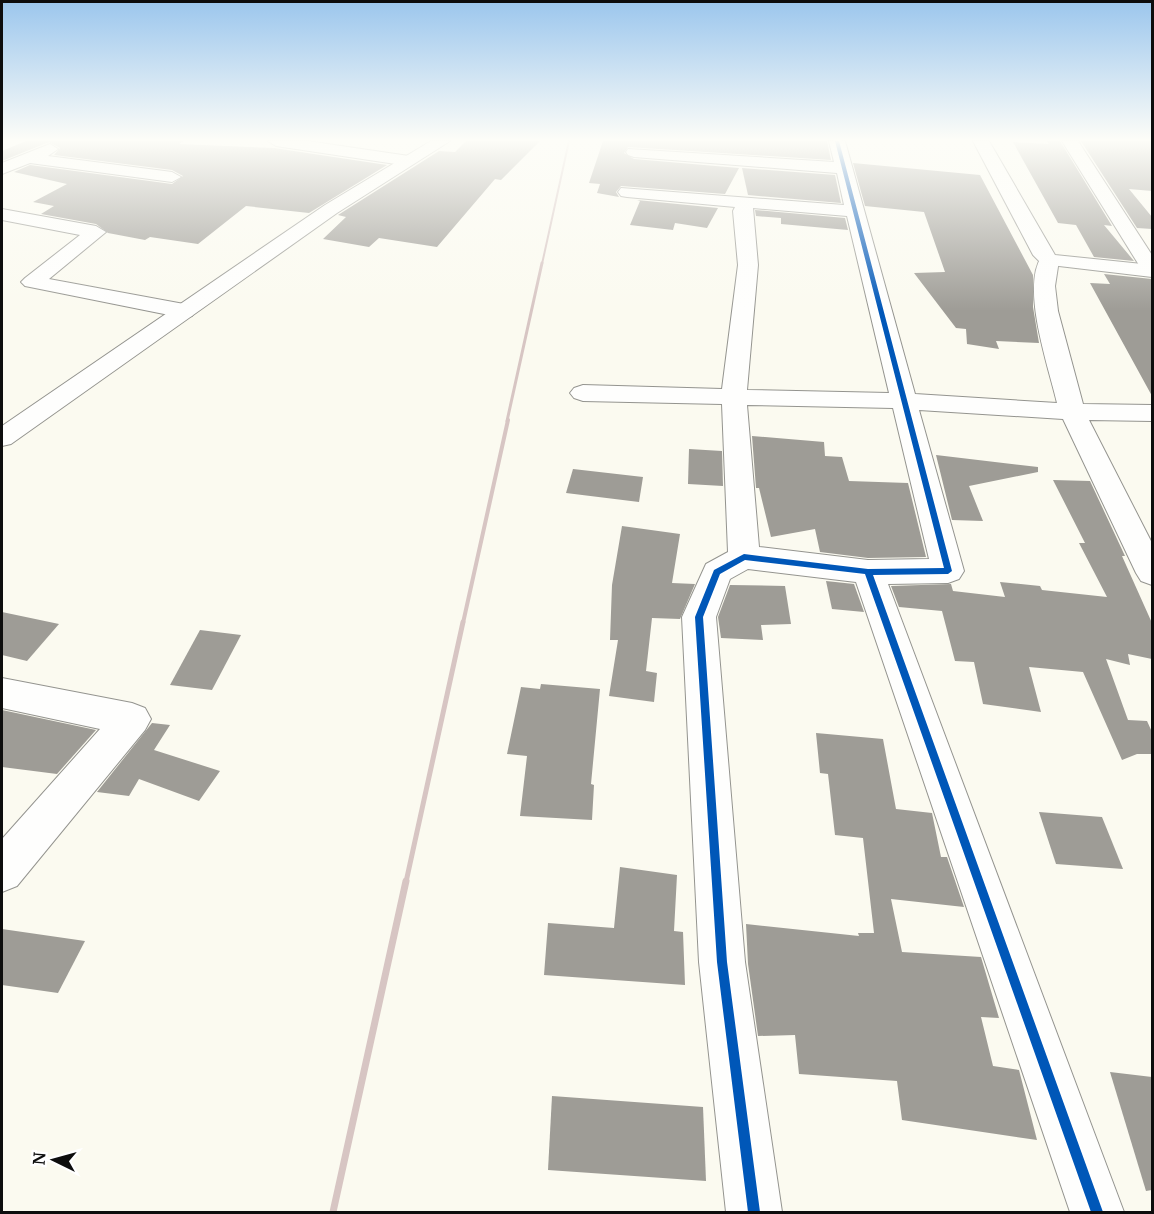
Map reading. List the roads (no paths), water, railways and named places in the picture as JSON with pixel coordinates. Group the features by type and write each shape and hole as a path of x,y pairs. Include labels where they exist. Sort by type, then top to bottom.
{"street":[{"path":"2,438 349,198"},
{"path":"688,198 853,211"},
{"path":"754,1212 722,962 699,617 717,572 744,557 868,572 948,572 850,198"},
{"path":"1012,198 1043,255 1050,260 1152,270"},
{"path":"1106,198 1152,270"},
{"path":"744,557 734,396 748,265 742,212 746,203"},
{"path":"2,215 96,232 32,282 184,311"},
{"path":"1050,260 1044,286 1047,311 1072,412 1152,573"},
{"path":"583,393 902,400 1072,412 1152,412"},
{"path":"868,572 1097,1212"},
{"path":"2,693 132,719 2,871"}],"railway":[{"path":"542,264 557,198"},
{"path":"507,421 542,263"},
{"path":"463,623 508,420"},
{"path":"406,882 463,622"},
{"path":"333,1212 406,881"}]}
